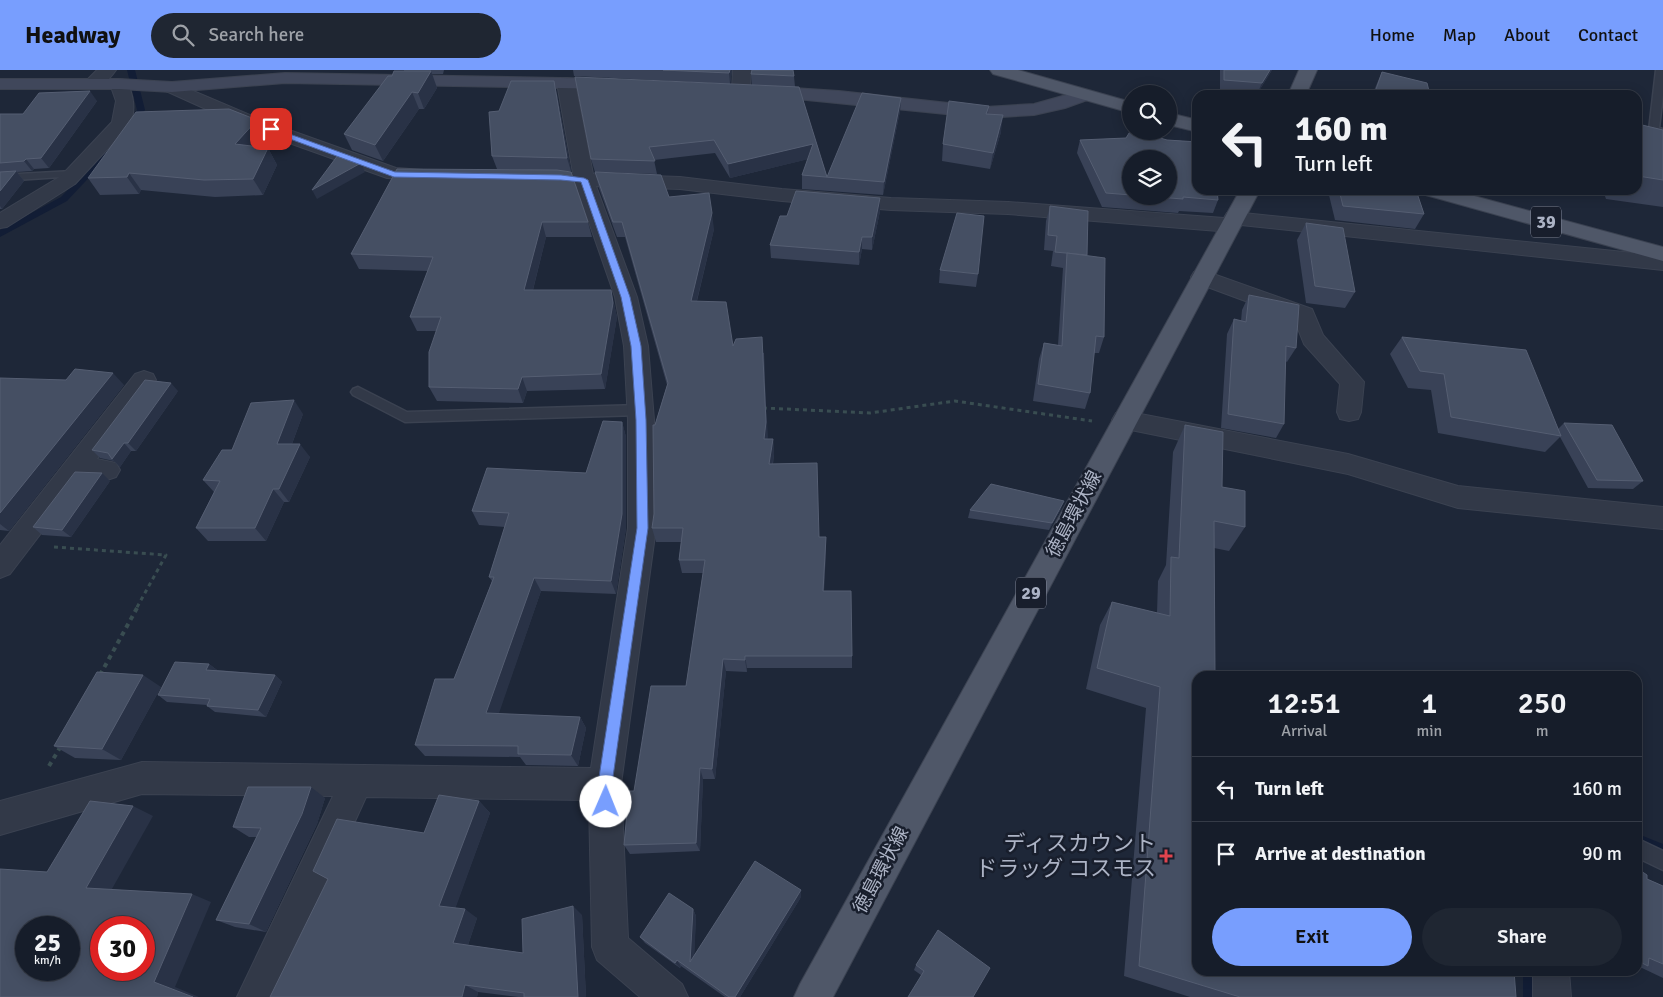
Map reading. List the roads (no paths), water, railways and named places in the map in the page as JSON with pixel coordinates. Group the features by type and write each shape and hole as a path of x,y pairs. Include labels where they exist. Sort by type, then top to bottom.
{"main road":[{"path":"998,70 1122,106"},
{"path":"1299,90 1308,70"},
{"path":"1177,120 1192,124"},
{"name":"徳島環状線","path":"813,997 1247,195"},
{"name":"39","path":"1447,195 1663,254"}],"street":[{"path":"742,70 733,89 830,95 976,113 1025,112 1042,109 1084,95"},
{"path":"0,84 93,84 117,79 144,85 172,87 285,78 560,79 632,85"},
{"path":"0,222 68,180 121,123 125,101 117,79"},
{"path":"560,79 584,180 626,297 636,346 640,410 642,528 605,784 610,947 669,997"},
{"path":"172,87 257,125 394,174 453,175"},
{"path":"522,176 680,183 782,196 891,204 1008,208 1232,221 1663,262"},
{"path":"1202,277 1304,314 1312,338 1352,382 1349,412"},
{"path":"0,566 144,380"},
{"path":"1124,422 1348,464 1458,498 1663,518"},
{"path":"77,467 107,470"},
{"path":"12,814 142,778 605,784"},
{"path":"256,997 357,781"},
{"path":"1551,976 1552,997"}],"lane":[{"path":"1661,70 1654,130 1663,132"},
{"path":"0,178 73,174"},
{"path":"358,392 405,417 640,410"},
{"path":"1642,850 1663,861"}],"waterway":[{"path":"131,70 141,110 131,123"},
{"path":"0,234 64,199 111,150"},
{"path":"1642,843 1663,851"},
{"path":"1531,976 1531,997"}],"place":[{"name":"ディスカウント ドラッグ コスモス","path":"1166,856"}]}
